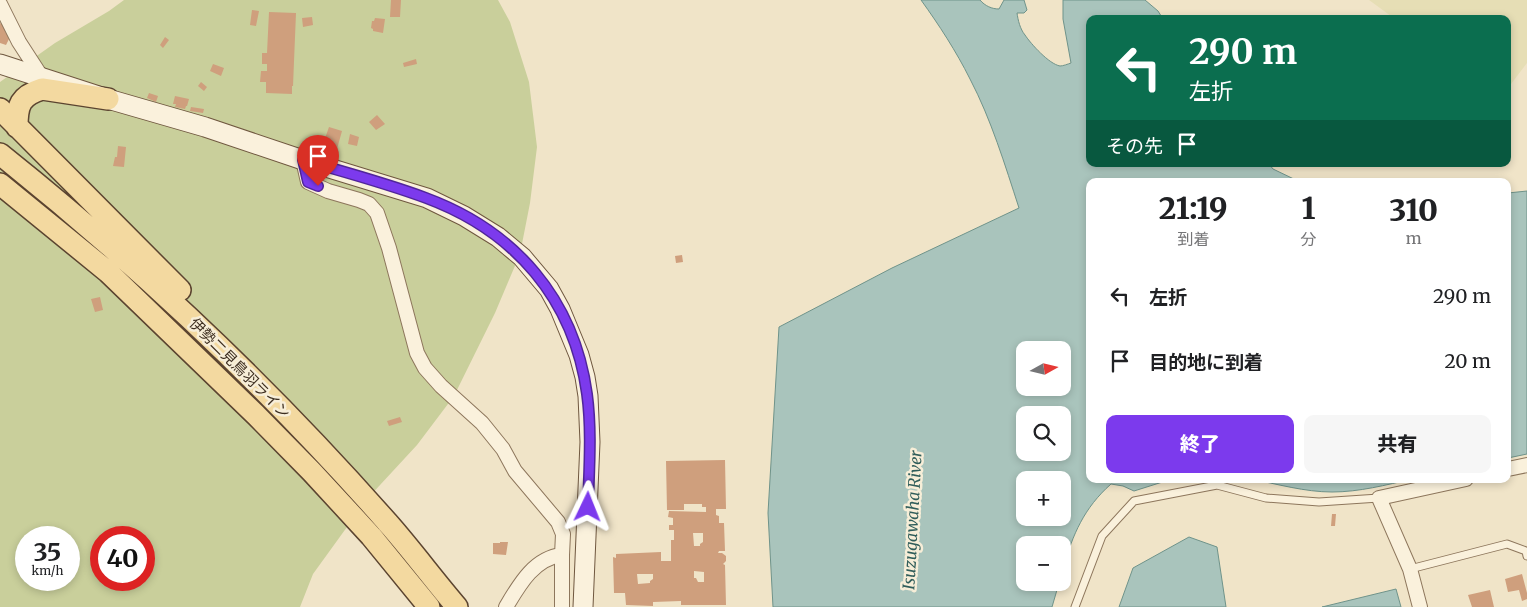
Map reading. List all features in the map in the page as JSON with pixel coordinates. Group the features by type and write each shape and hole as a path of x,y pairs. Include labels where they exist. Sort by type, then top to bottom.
{"main road":[{"path":"17,127 17,112 20,104 26,96 35,91 42,89 108,99"},
{"path":"0,109 158,269 247,354 327,456"},
{"name":"伊勢二見鳥羽ライン","path":"0,154 37,183 217,344 327,456 388,523 456,607"},
{"name":"伊勢二見鳥羽ライン","path":"0,184 108,272 256,415 371,536 429,607"},
{"path":"0,202 37,226 109,284 155,316"}],"street":[{"path":"0,4 19,42 41,76"},
{"path":"0,64 427,198 464,216 498,237 522,257 549,290 570,330 579,355 588,396 590,442 583,607"},
{"path":"303,160 308,182 328,191 369,204 377,213 389,248 418,353 426,368 441,386 482,423 503,449 516,471 558,522 563,534 562,607"},
{"path":"1511,469 1527,465"},
{"path":"1420,607 1410,569 1379,498 1448,483"},
{"path":"506,607 523,580 533,569 540,563 562,555"}],"lane":[{"path":"1075,607 1102,536 1134,502 1217,485 1266,498 1319,502 1379,498"},
{"path":"1410,569 1506,544 1526,551 1527,556"}],"shaded area":[{"path":"1369,0 1527,0 1527,63 1511,84 1511,15 1390,15"}],"green space":[{"path":"124,0 498,0 510,22 529,82 537,147 530,203 520,254 495,313 454,396 417,445 368,498 313,574 300,607 0,607 0,82 55,43"}],"water":[{"name":"Isuzugawaha River","path":"921,0 980,0 989,7 999,9 1004,0 1024,0 1027,10 1024,13 1017,13 1022,30 1041,53 1051,62 1060,66 1071,63 1063,19 1063,0 1145,0 1160,15 1086,15 1086,167 1271,167 1292,178 1086,178 1086,483 1159,483 1134,491 1123,486 1111,484 1087,512 1071,544 1071,536 1016,536 1016,591 1057,591 1052,607 773,607 768,513 779,327 892,268 1019,208 985,110 953,48"},
{"path":"1527,191 1527,454 1511,457 1511,193"},
{"path":"1271,483 1395,483 1342,492 1301,489"},
{"path":"1189,537 1217,547 1226,607 1119,607 1133,568"},
{"path":"1396,589 1401,607 1322,607"}],"building":[{"path":"391,0 401,0 400,17 390,17"},
{"path":"252,10 259,11 256,26 250,25"},
{"path":"269,12 296,13 292,94 266,93 266,82 260,82 261,71 267,71 267,64 262,64 262,53 267,53"},
{"path":"312,17 313,25 303,27 302,18"},
{"path":"375,18 385,19 383,33 373,31 371,28 372,21"},
{"path":"0,23 8,27 5,32 11,35 6,45 0,43"},
{"path":"165,37 169,40 163,48 160,45"},
{"path":"416,59 417,64 404,67 403,63"},
{"path":"213,64 224,68 221,76 210,71"},
{"path":"201,82 207,87 204,91 198,86"},
{"path":"149,93 158,96 156,102 147,98"},
{"path":"175,96 189,99 185,109 175,107 176,104 173,104"},
{"path":"191,107 204,109 203,113 190,111"},
{"path":"377,115 385,124 376,130 369,122"},
{"path":"329,127 342,131 337,149 323,144"},
{"path":"350,134 359,137 357,146 348,144"},
{"path":"118,146 126,147 124,167 113,166 115,157 117,157"},
{"path":"682,255 683,262 676,263 675,256"},
{"path":"100,297 103,310 95,312 91,299"},
{"path":"400,417 402,422 389,426 387,421"},
{"path":"725,460 726,509 716,509 716,515 719,516 719,523 724,523 725,551 719,551 718,553 726,556 726,561 723,564 725,565 726,605 681,605 681,601 653,602 653,606 626,605 625,593 614,593 613,557 616,558 616,554 661,552 661,561 671,561 671,540 674,540 674,530 669,530 669,525 673,525 673,518 668,517 669,511 706,512 706,507 702,507 702,504 684,504 684,510 667,510 666,461","holes":["693,533 703,533 703,542 700,546 694,546","694,571 704,572 704,582 698,582 694,578","637,574 653,574 653,579 650,583 638,584"]},
{"path":"1332,514 1336,514 1335,526 1331,526"},
{"path":"508,542 506,555 493,554 493,543"},
{"path":"1522,574 1527,599 1522,601 1519,590 1508,592 1505,579"},
{"path":"1490,590 1494,607 1472,607 1468,595"}],"route":[{"path":"318,186 308,182 303,160 427,198 464,216 498,237 522,257 535,271 549,290 570,330 584,377 588,396 590,442 588,507"}]}
